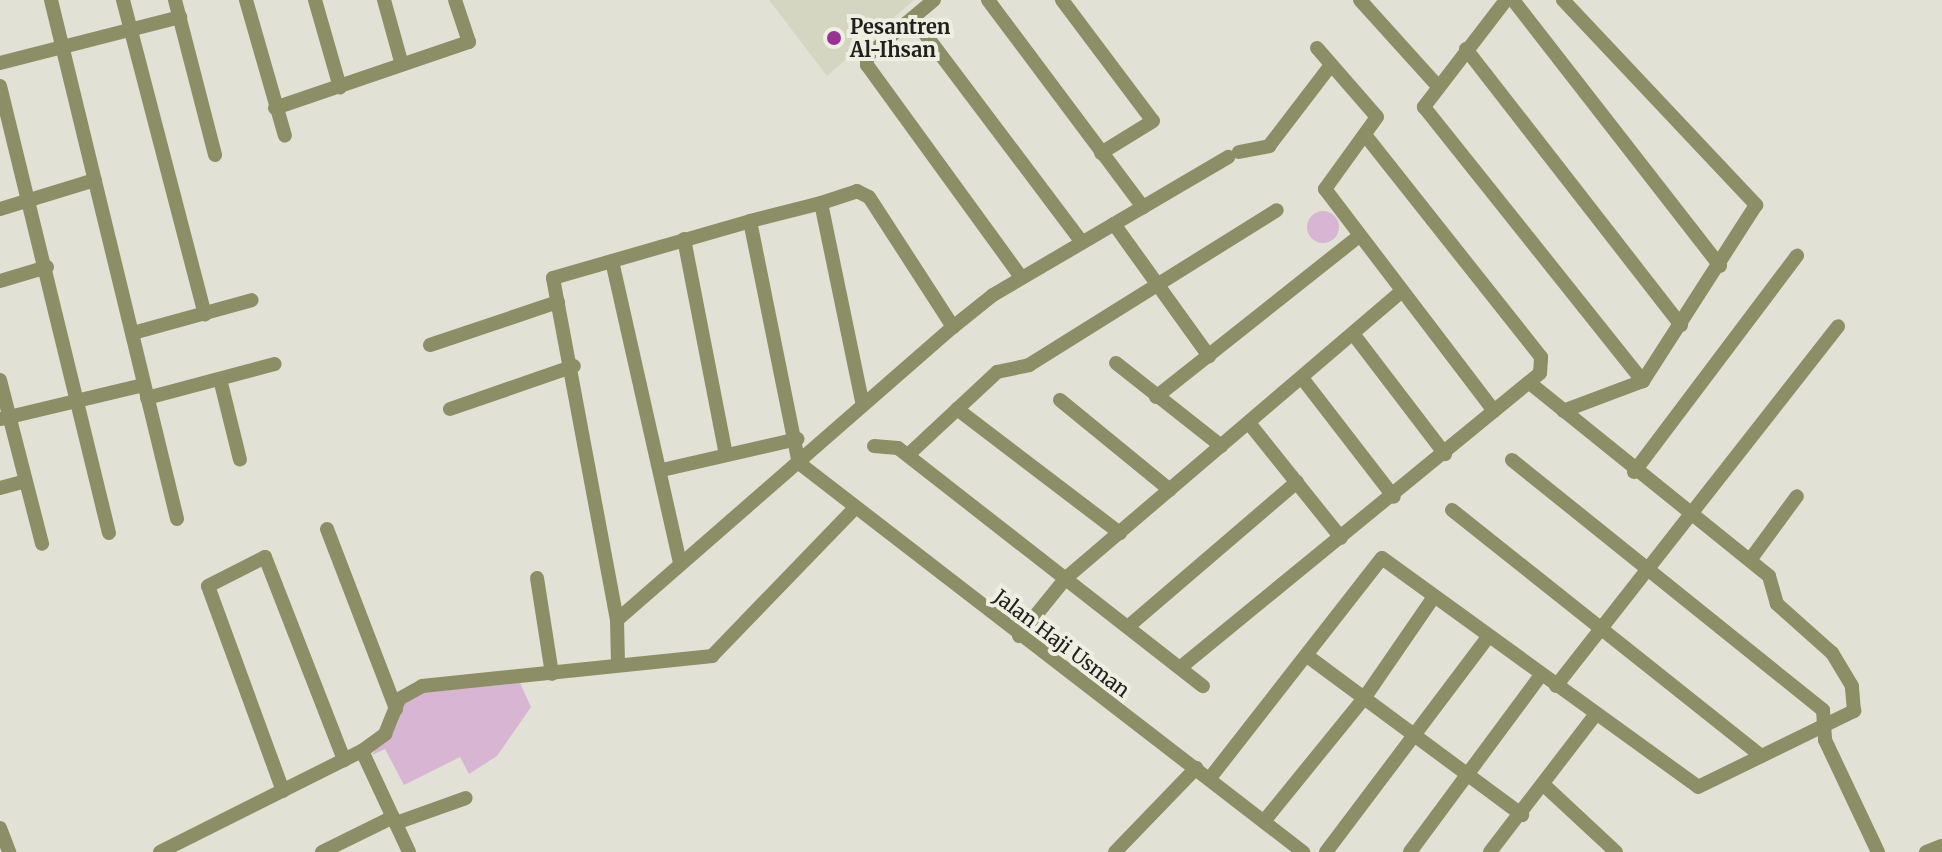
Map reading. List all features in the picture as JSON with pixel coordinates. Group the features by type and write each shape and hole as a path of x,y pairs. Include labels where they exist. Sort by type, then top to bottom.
{"street":[{"path":"51,0 177,519"},
{"path":"123,0 205,315"},
{"path":"175,0 215,155"},
{"path":"246,0 285,136"},
{"path":"315,0 340,87"},
{"path":"384,0 402,65"},
{"path":"275,108 469,42 455,0"},
{"path":"934,0 867,56 867,65 1022,278"},
{"path":"988,0 1143,207"},
{"path":"1062,0 1153,121 1101,153"},
{"path":"1360,0 1436,84"},
{"path":"1506,0 1436,84 1424,107 1643,381"},
{"path":"1513,0 1720,266"},
{"path":"1563,0 1752,198 1755,212 1643,381 1563,411"},
{"path":"0,63 180,17"},
{"path":"913,18 1082,242"},
{"path":"1317,48 1374,107 1377,117 1325,189 1494,411"},
{"path":"1466,49 1681,325"},
{"path":"617,620 953,327 1022,278 1143,207 1234,155 1269,146 1331,65"},
{"path":"0,86 6,136 29,200 47,267 74,401 109,533"},
{"path":"1181,667 1394,497 1530,383 1541,357 1365,135"},
{"path":"0,209 95,180"},
{"path":"618,664 617,620 574,366 553,278 857,191 869,197 953,327"},
{"path":"821,203 863,405"},
{"path":"908,455 997,372 1029,365 1277,210"},
{"path":"750,221 797,439 799,463"},
{"path":"1114,224 1153,285 1209,356"},
{"path":"1156,397 1359,236"},
{"path":"684,239 726,455"},
{"path":"1634,472 1797,256"},
{"path":"612,261 662,470 680,562"},
{"path":"0,281 47,267"},
{"path":"1019,636 1066,578 1402,291"},
{"path":"133,333 252,300"},
{"path":"430,345 558,302"},
{"path":"1556,686 1599,627 1649,574 1691,514 1838,326"},
{"path":"1354,335 1445,454"},
{"path":"1116,363 1221,446"},
{"path":"5,418 74,401 220,379 275,364"},
{"path":"450,409 574,366"},
{"path":"1302,378 1394,497"},
{"path":"220,379 240,460"},
{"path":"0,380 5,418 42,544"},
{"path":"1210,778 1310,658 1382,558 1487,638 1698,787 1826,729 1854,711 1852,686 1826,646 1777,604 1772,581 1750,560 1634,472 1530,383"},
{"path":"1060,400 1170,490"},
{"path":"957,409 1120,533"},
{"path":"1249,423 1341,538"},
{"path":"662,470 797,439"},
{"path":"874,446 889,442 908,455 1130,625 1203,686"},
{"path":"1512,460 1649,574 1823,710 1825,740 1878,852"},
{"name":"Jalan Haji Usman","path":"799,463 1019,636 1210,778 1303,852"},
{"path":"0,488 23,482"},
{"path":"1130,625 1297,482"},
{"path":"1750,560 1797,496"},
{"path":"160,852 362,751 385,734 407,692 422,686 712,656 855,508"},
{"path":"1452,510 1761,756"},
{"path":"327,529 396,709"},
{"path":"283,791 208,586 265,557 344,760"},
{"path":"537,578 552,674"},
{"path":"1265,820 1365,697 1433,598"},
{"path":"1326,852 1419,737 1487,638"},
{"path":"1310,658 1522,815"},
{"path":"1410,852 1472,776 1540,676"},
{"path":"1490,852 1545,786 1595,715"},
{"path":"362,751 409,852"},
{"path":"1115,852 1196,768"},
{"path":"1545,786 1616,852"},
{"path":"322,852 395,820 466,798"},
{"path":"0,828 9,852"},
{"path":"1926,852 1942,846"}],"shaded area":[{"name":"Pesantren Al-Ihsan","path":"769,0 914,0 827,76"},
{"path":"1323,211 1334,216 1339,227 1334,238 1323,243 1312,238 1307,227 1312,216"},
{"path":"520,683 531,707 497,756 469,774 460,757 404,785 385,749 372,755 404,702 422,692"}],"place":[{"name":"Pesantren Al-Ihsan","path":"834,38"}]}
